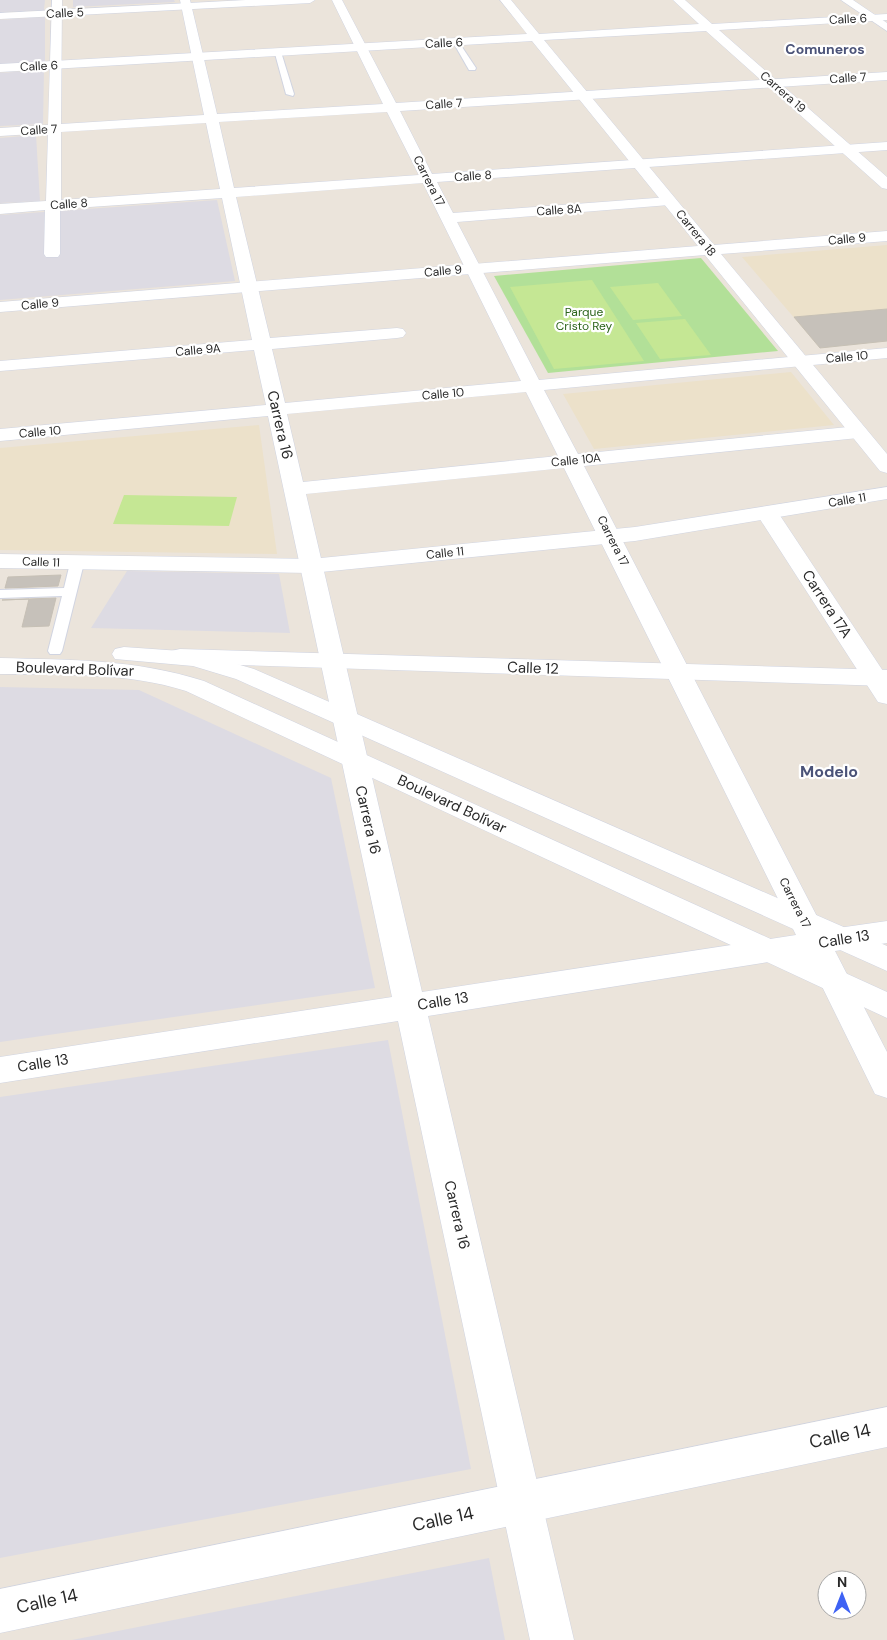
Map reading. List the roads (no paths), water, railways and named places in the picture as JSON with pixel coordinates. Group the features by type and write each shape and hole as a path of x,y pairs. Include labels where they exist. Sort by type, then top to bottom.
{"street":[{"name":"Calle 5","path":"0,16 56,7 310,0"},
{"name":"Carrera 17","path":"337,0 679,673 821,935 835,982 887,1084"},
{"name":"Carrera 18","path":"505,0 887,467"},
{"name":"Carrera 19","path":"678,0 887,184"},
{"path":"846,0 887,28"},
{"name":"Carrera 16","path":"185,3 552,1640"},
{"path":"52,254 56,7"},
{"name":"Calle 6","path":"0,68 887,17"},
{"name":"Calle 7","path":"0,132 887,76"},
{"name":"Calle 8","path":"0,209 887,146"},
{"name":"Calle 8A","path":"448,218 670,201"},
{"name":"Calle 9","path":"0,307 887,236"},
{"name":"Calle 9A","path":"0,366 397,333"},
{"name":"Calle 10","path":"0,435 887,354"},
{"name":"Calle 10A","path":"294,489 858,432"},
{"name":"Calle 11","path":"0,561 311,566 611,537 887,493"},
{"name":"Carrera 17A","path":"767,512 883,684"},
{"name":"Boulevard Bolívar","path":"0,649 180,656 224,666 821,935 887,959"},
{"name":"Calle 12","path":"180,656 679,673 883,684"},
{"name":"Boulevard Bolívar","path":"0,666 132,671 174,678 204,690 887,1006"},
{"name":"Calle 13","path":"0,1070 768,950 821,935 887,932"},
{"name":"Calle 14","path":"0,1611 887,1427"}],"lane":[{"path":"456,42 472,68"},
{"path":"277,52 290,94"},
{"path":"55,651 77,563"},
{"path":"0,594 70,592"}],"district":[{"name":"Comuneros","path":"825,49"},
{"name":"Modelo","path":"829,771"}],"park label":[{"name":"Parque Cristo Rey","path":"584,319"}]}
